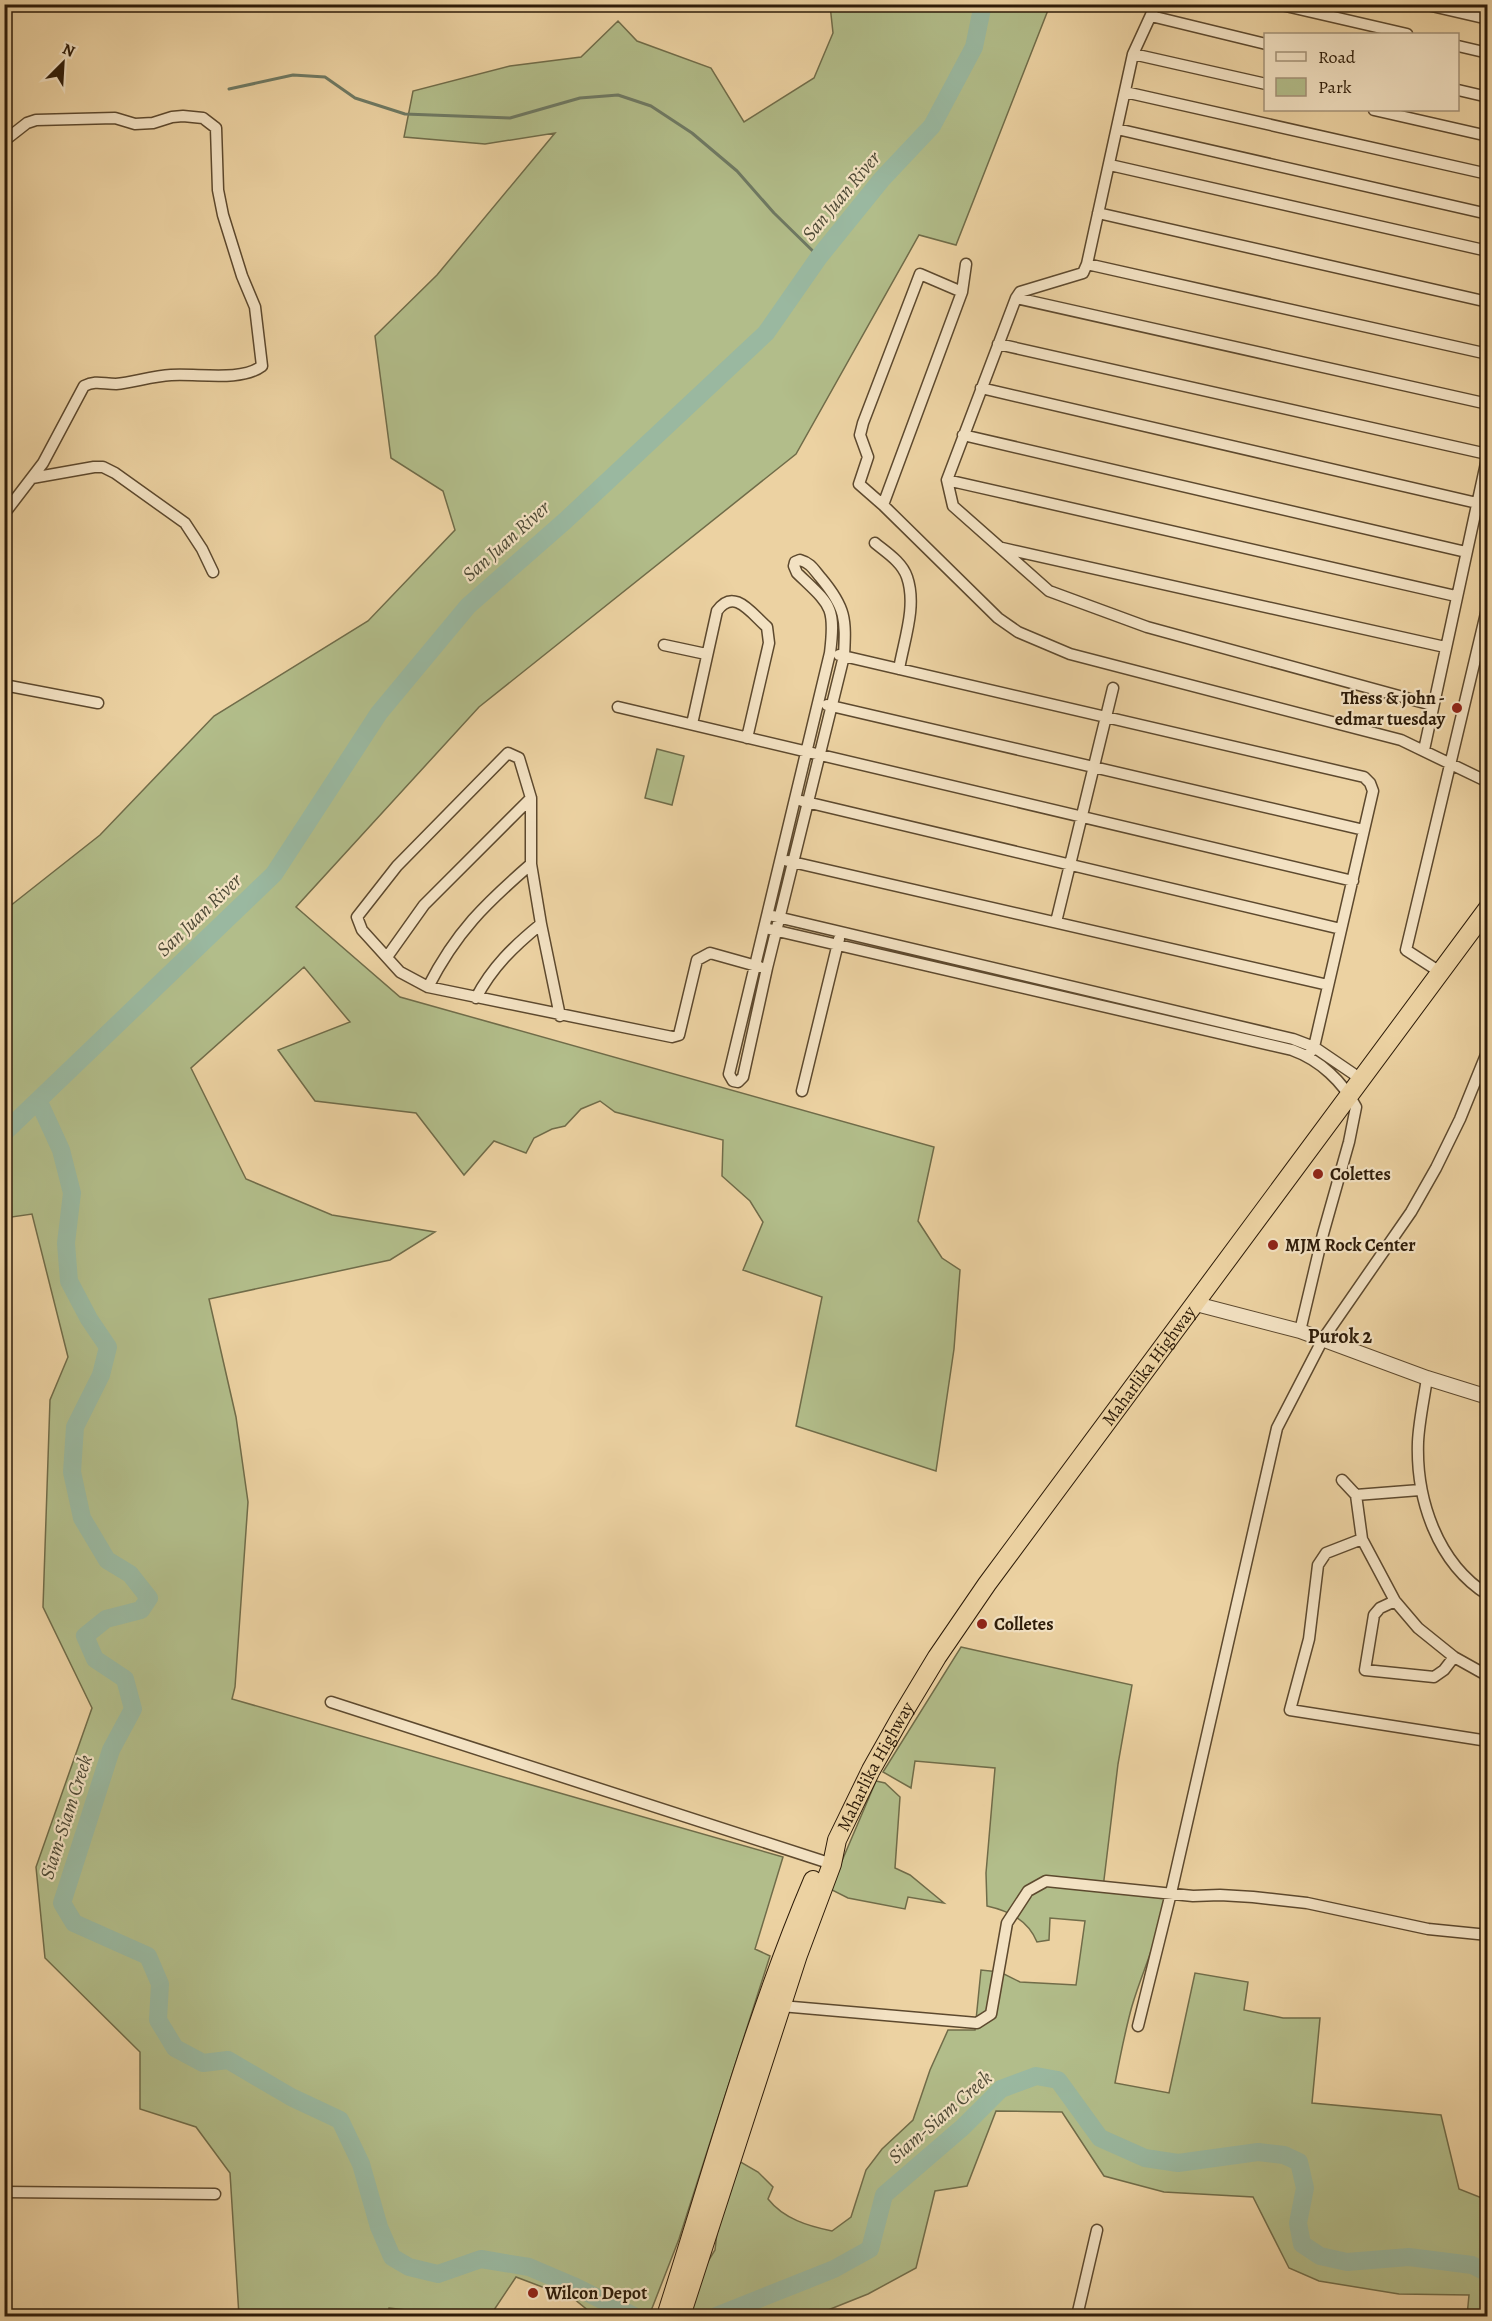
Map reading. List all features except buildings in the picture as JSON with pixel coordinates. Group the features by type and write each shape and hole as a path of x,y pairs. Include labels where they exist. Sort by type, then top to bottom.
{"highway":[{"name":"Maharlika Highway","path":"681,2316 687,2276 764,2004 784,1949 879,1754 942,1649 987,1584 1488,908"},
{"name":"Maharlika Highway","path":"666,2316 687,2276 781,2007 827,1861"}],"street":[{"path":"1156,4 1133,54 1087,264 1083,273 1020,292 1016,298 947,480 953,506 1049,591 1147,627 1432,705"},
{"path":"1277,4 1403,33"},
{"path":"1423,4 1488,19"},
{"path":"1151,16 1264,44"},
{"path":"1459,46 1488,53"},
{"path":"1133,54 1264,84"},
{"path":"1459,90 1488,97"},
{"path":"1125,92 1488,174"},
{"path":"1378,111 1488,136"},
{"path":"4,141 27,123 36,120 115,118 135,124 153,123 183,116 203,118 210,122 216,128 218,190 223,216 242,276 255,307 262,366 254,372 242,374 170,375 114,384 95,381 84,386 48,454 4,514"},
{"path":"1117,129 1488,214"},
{"path":"1110,165 1488,251"},
{"path":"1098,213 1488,302"},
{"path":"883,505 962,292 966,264"},
{"path":"1087,264 1488,354"},
{"path":"962,292 920,274 863,423 860,435 868,457 859,484 998,618 1018,632 1070,654 1401,740 1488,783"},
{"path":"1016,298 1488,405"},
{"path":"998,344 1488,454 1424,750"},
{"path":"981,388 1477,503"},
{"path":"963,435 1466,552"},
{"path":"32,478 103,467 138,487 185,523 202,549 213,572"},
{"path":"947,480 1456,596"},
{"path":"875,543 896,561 906,576 911,602 899,669"},
{"path":"999,547 1445,647"},
{"path":"800,560 809,563 837,597 846,622 844,656 742,1077 738,1082 733,1081 729,1074 830,653 833,624 827,602 797,573 795,562 800,560"},
{"path":"692,724 717,611 723,603 731,600 739,602 767,627 769,643 747,738"},
{"path":"1440,972 1406,950 1488,605"},
{"path":"664,645 706,654"},
{"path":"830,653 1364,777 1374,791 1311,1052"},
{"path":"4,685 98,703"},
{"path":"1056,922 1113,688"},
{"path":"818,703 1364,830"},
{"path":"618,707 1353,881"},
{"path":"560,1016 531,864 531,798 519,758 508,753 396,866 357,917 362,930 400,972 428,987 560,1016 672,1037 679,1035 697,960 710,954 767,968"},
{"path":"387,957 424,905 531,798"},
{"path":"795,799 1341,929"},
{"path":"780,859 1328,985"},
{"path":"428,987 442,959 467,924 492,898 531,864"},
{"path":"766,915 1293,1039 1311,1052 1361,1079"},
{"path":"476,998 488,976 509,951 541,924"},
{"path":"763,928 1292,1050 1311,1052 1350,1095 1356,1107 1300,1331"},
{"path":"802,1091 840,933"},
{"path":"1138,2026 1171,1893 1277,1428 1323,1339 1411,1212 1460,1119 1488,1050"},
{"path":"1196,1304 1300,1331 1427,1378 1488,1397"},
{"path":"1427,1378 1418,1441 1420,1490 1442,1550 1478,1589 1488,1595"},
{"path":"1342,1480 1356,1496 1362,1539 1395,1601 1418,1628 1454,1657 1488,1676"},
{"path":"1356,1496 1420,1490"},
{"path":"1362,1539 1326,1553 1318,1565 1309,1639 1290,1710 1488,1741"},
{"path":"1395,1601 1380,1608 1374,1615 1365,1670 1434,1677 1444,1670 1454,1657"},
{"path":"331,1702 827,1861"},
{"path":"781,2007 977,2023 991,2014 1007,1923 1028,1892 1046,1881 1193,1896 1253,1897 1307,1904 1428,1929 1488,1935"},
{"path":"4,2192 215,2194"},
{"path":"1077,2316 1096,2230"}],"green space":[{"path":"830,5 1050,5 956,245 919,235 796,454 479,707 296,907 400,997 934,1147 918,1221 942,1258 960,1270 954,1349 936,1471 796,1426 822,1297 743,1270 763,1222 750,1201 722,1176 723,1140 615,1112 600,1101 581,1109 565,1126 552,1129 534,1138 526,1153 494,1141 464,1175 416,1113 315,1101 278,1050 350,1022 304,967 191,1068 246,1179 332,1215 435,1232 390,1260 209,1299 236,1417 248,1502 235,1687 232,1699 783,1857 755,1949 770,1956 679,2239 649,2316 595,2316 574,2299 516,2277 490,2316 434,2316 425,2312 389,2308 387,2316 239,2316 230,2173 196,2127 140,2109 140,2052 45,1958 36,1867 92,1708 43,1607 50,1400 68,1357 32,1214 5,1218 5,910 100,835 214,716 368,621 455,530 443,491 391,458 375,336 437,275 555,133 485,144 404,137 413,91 510,66 581,57 618,21 637,41 711,68 744,122 814,78 833,33"},
{"path":"657,749 684,756 672,805 645,798"},
{"path":"961,1647 1132,1685 1118,1764 1103,1888 1165,1895 1156,1938 1129,2015 1115,2083 1169,2093 1195,1973 1248,1982 1244,2010 1283,2018 1320,2018 1312,2103 1441,2115 1459,2189 1487,2200 1487,2316 1467,2316 1469,2295 1399,2294 1319,2281 1289,2268 1253,2197 1164,2192 1104,2176 1062,2112 996,2111 967,2186 935,2191 916,2268 868,2294 813,2316 688,2316 707,2263 715,2250 717,2233 739,2161 758,2172 773,2187 768,2199 781,2212 805,2224 832,2231 851,2217 866,2170 882,2149 913,2120 930,2070 948,2030 975,2030 981,1970 1000,1972 1020,1982 1076,1985 1085,1921 1050,1918 1049,1940 1037,1942 1023,1922 1003,1911 987,1906 986,1873 995,1768 915,1761 911,1788 883,1772"},
{"path":"876,1781 885,1783 900,1797 895,1868 910,1875 944,1903 908,1897 905,1909 848,1898 830,1889"}],"waterway":[{"name":"San Juan River","path":"4,1133 274,874 379,713 468,606 566,520 766,333 819,257 882,179 932,126 974,47 983,4"},
{"path":"229,89 293,75 325,77 355,98 405,114 510,118 580,98 618,95 651,106 692,133 737,171 774,213 819,257"},
{"name":"Siam-Siam Creek","path":"39,1102 61,1150 72,1193 66,1243 69,1281 89,1319 108,1347 101,1375 75,1427 72,1472 82,1518 107,1560 130,1574 149,1598 141,1610 106,1619 85,1636 95,1659 125,1679 133,1709 111,1750 62,1903 74,1923 148,1956 160,1984 158,2020 175,2048 203,2063 228,2060 291,2097 340,2120 361,2164 379,2227 392,2257 409,2267 438,2274 481,2259 529,2267 634,2316"},
{"name":"Siam-Siam Creek","path":"716,2316 834,2269 870,2249 884,2195 963,2127 1001,2089 1036,2076 1058,2080 1100,2138 1145,2158 1178,2163 1258,2152 1284,2155 1299,2162 1305,2188 1298,2223 1302,2244 1320,2256 1347,2262 1409,2257 1472,2265 1488,2273"}],"place":[{"name":"Thess & john - edmar tuesday","path":"1457,708"},
{"name":"Colettes","path":"1318,1174"},
{"name":"MJM Rock Center","path":"1273,1245"},
{"name":"Colletes","path":"982,1624"},
{"name":"Wilcon Depot","path":"533,2293"}],"district":[{"name":"Purok 2","path":"1340,1336"}]}
